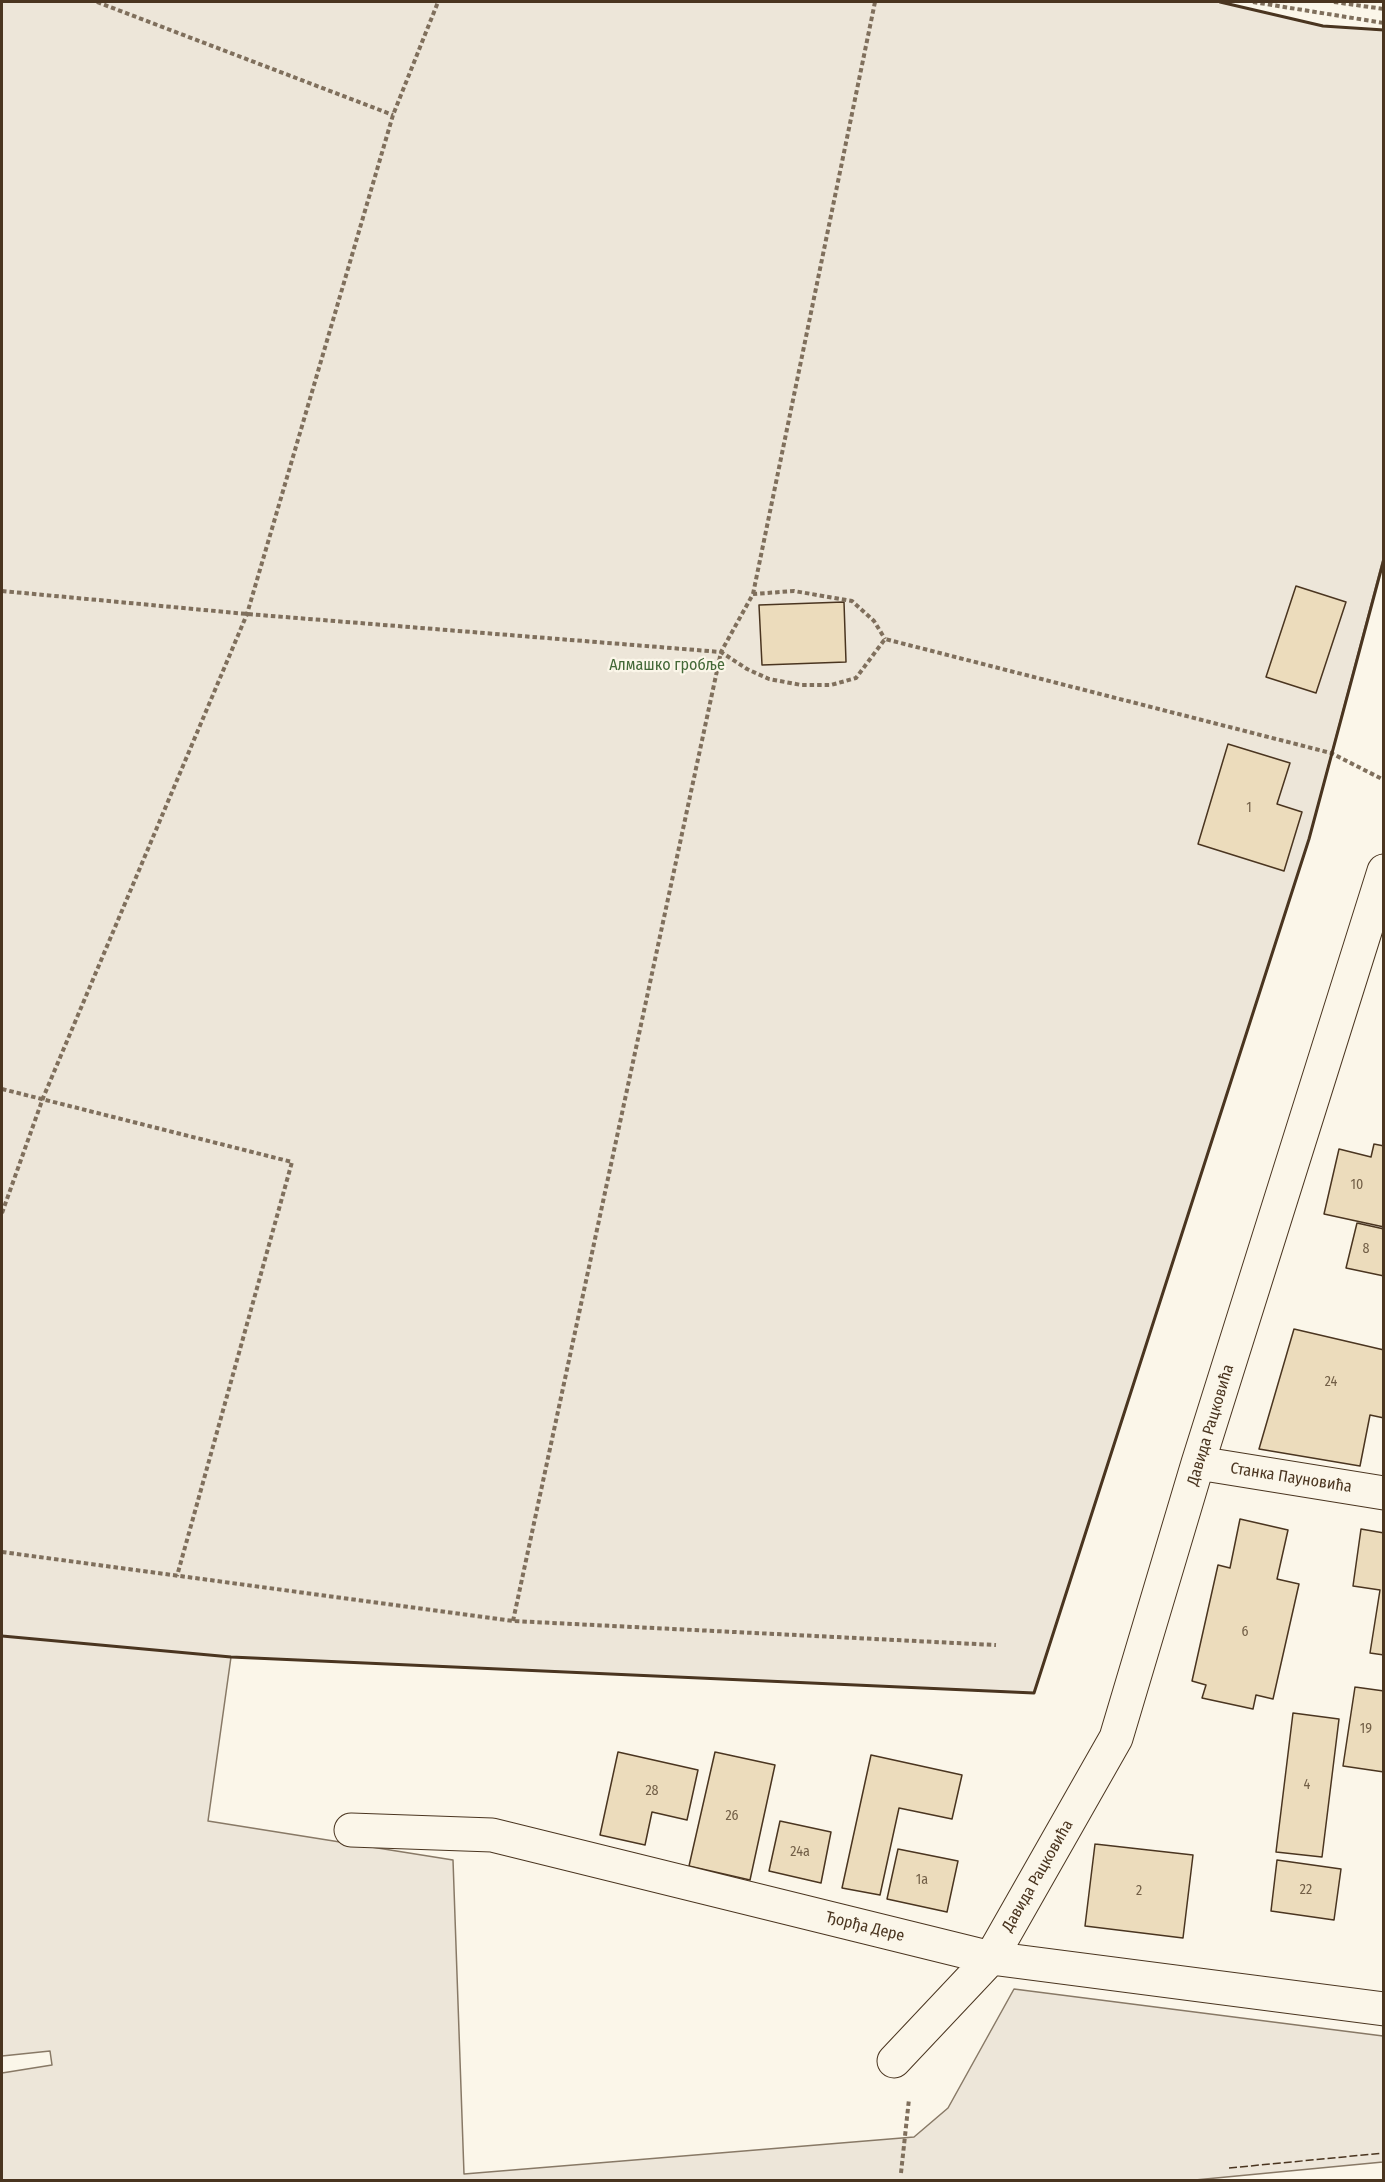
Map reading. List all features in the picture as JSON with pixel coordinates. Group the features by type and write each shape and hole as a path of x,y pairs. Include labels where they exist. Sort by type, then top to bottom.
{"street":[{"name":"Давида Рацковића","path":"894,2061 991,1958 1116,1738 1198,1463 1383,876"},
{"name":"Станка Пауновића","path":"1198,1463 1383,1492"},
{"name":"Ђорђа Дере","path":"351,1830 492,1835 991,1958 1383,2009"}],"path":[{"path":"97,2 393,115"},
{"path":"2,1213 43,1098 247,614 393,115 438,2"},
{"path":"513,1621 720,652 753,594 875,2"},
{"path":"1253,2 1383,23"},
{"path":"1334,2 1383,9"},
{"path":"2,591 247,614 720,652 747,669 769,679 801,685 831,685 856,678 885,639"},
{"path":"753,594 794,591 852,601 874,621 885,639 1331,753 1383,780"},
{"path":"2,1089 292,1162 177,1576"},
{"path":"2,1552 513,1621 996,1644"}],"green space":[{"name":"Алмашко гробље","path":"2,2 1220,2 1323,26 1383,30 1383,559 1309,839 1034,1693 231,1657 208,1821 453,1860 464,2174 914,2137 948,2108 1014,1989 1383,2036 1383,2162 1195,2180 2,2180 2,2073 52,2065 50,2051 2,2056"}],"building":[{"path":"1296,586 1346,602 1316,693 1266,677"},
{"path":"844,602 846,662 762,665 759,605"},
{"path":"1228,744 1290,763 1277,804 1302,812 1284,871 1198,844"},
{"path":"1374,1144 1384,1146 1384,1227 1324,1214 1339,1149 1371,1157"},
{"path":"1357,1223 1384,1229 1384,1276 1346,1268"},
{"path":"1294,1329 1384,1350 1384,1418 1370,1415 1360,1466 1259,1449"},
{"path":"1240,1519 1288,1530 1277,1579 1299,1584 1273,1699 1256,1695 1253,1709 1202,1698 1206,1685 1192,1681 1218,1565 1230,1568"},
{"path":"1361,1529 1384,1533 1384,1655 1370,1653 1380,1590 1353,1586"},
{"path":"1355,1687 1384,1691 1384,1772 1343,1766"},
{"path":"1293,1713 1339,1719 1322,1857 1276,1852"},
{"path":"618,1752 698,1770 687,1820 652,1812 645,1845 600,1835"},
{"path":"715,1752 775,1765 750,1880 689,1866"},
{"path":"871,1755 962,1775 952,1819 899,1808 880,1895 842,1888"},
{"path":"780,1821 831,1832 821,1883 769,1871"},
{"path":"1095,1844 1193,1855 1183,1938 1085,1926"},
{"path":"898,1849 958,1861 947,1912 887,1899"},
{"path":"1277,1860 1341,1869 1334,1920 1271,1911"}],"fence":[{"path":"1229,2168 1384,2153"}],"wall":[{"path":"1220,2 1323,26 1384,30"},
{"path":"2,1636 231,1657 1034,1693 1309,839 1384,559"}]}
